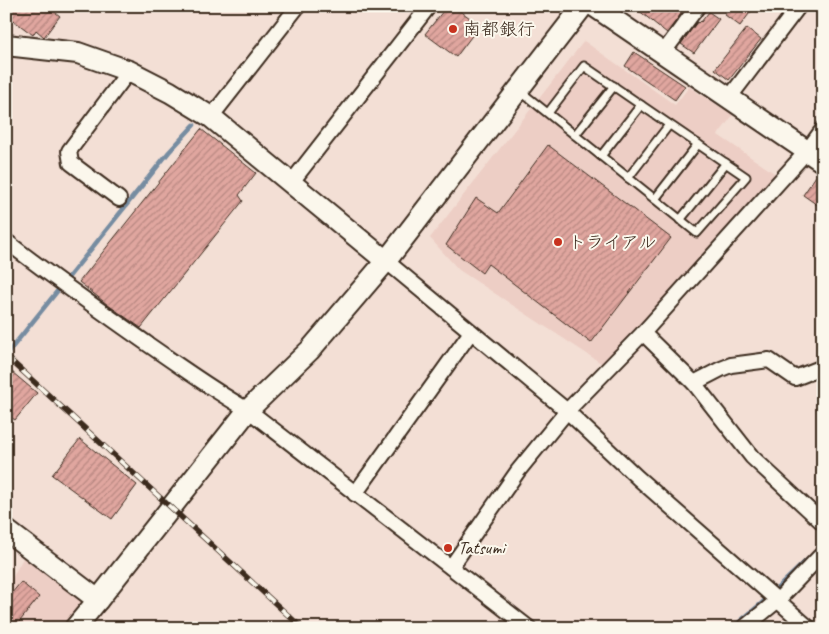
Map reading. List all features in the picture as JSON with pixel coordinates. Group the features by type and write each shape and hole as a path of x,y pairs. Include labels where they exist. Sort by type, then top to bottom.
{"street":[{"path":"211,117 298,6"},
{"path":"292,183 429,6"},
{"path":"74,628 248,410 310,350 386,261 583,6"},
{"path":"594,6 815,156"},
{"path":"663,53 698,6"},
{"path":"729,98 799,6"},
{"path":"6,44 78,54 129,71 170,92 211,117 566,411 638,478 809,628"},
{"path":"119,199 71,163 69,151 129,71"},
{"path":"451,567 518,471 566,411 815,156 823,129"},
{"path":"6,241 67,288 234,403 248,410 529,628"},
{"path":"355,494 471,332"},
{"path":"643,333 694,383 752,457 823,523"},
{"path":"694,383 731,365 769,360 795,378 823,367"},
{"path":"7,532 98,600"},
{"path":"744,628 778,600 823,553"}],"lane":[{"path":"519,90 697,233 746,177 584,66 548,113"},
{"path":"575,135 614,86"},
{"path":"600,156 641,105"},
{"path":"628,178 669,125"},
{"path":"655,199 698,144"},
{"path":"680,220 726,163"}],"shaded area":[{"path":"584,41 675,105 689,87 733,115 718,135 777,175 604,365 459,270 430,238"},
{"path":"27,551 84,601 63,628 6,628 6,589"}],"building":[{"path":"6,6 47,6 60,16 44,37 36,30 33,35 13,20 6,30"},
{"name":"南都銀行","path":"447,6 453,6 480,25 456,57 425,34"},
{"path":"633,6 676,6 683,11 667,33"},
{"path":"731,6 755,6 740,26 725,15"},
{"path":"709,12 719,19 694,53 681,44 697,22 701,22"},
{"path":"747,28 761,39 729,80 715,69"},
{"path":"634,52 685,86 675,100 625,66"},
{"path":"201,129 256,173 239,195 243,201 141,328 79,282"},
{"name":"トライアル","path":"548,145 671,238 591,343 488,264 482,273 446,245 476,198 498,213"},
{"path":"816,176 823,181 823,209 803,195"},
{"path":"12,372 37,393 15,420 6,414 6,379"},
{"path":"80,439 137,485 112,519 52,475"},
{"path":"21,582 39,597 16,626 6,619 6,600"}],"waterway":[{"path":"6,355 169,152 194,125"},
{"path":"732,628 762,603 807,560"}],"railway":[{"path":"6,356 302,628"}],"place":[{"name":"南都銀行","path":"453,29"},
{"name":"トライアル","path":"558,242"},
{"name":"Tatsumi","path":"448,548"}]}
